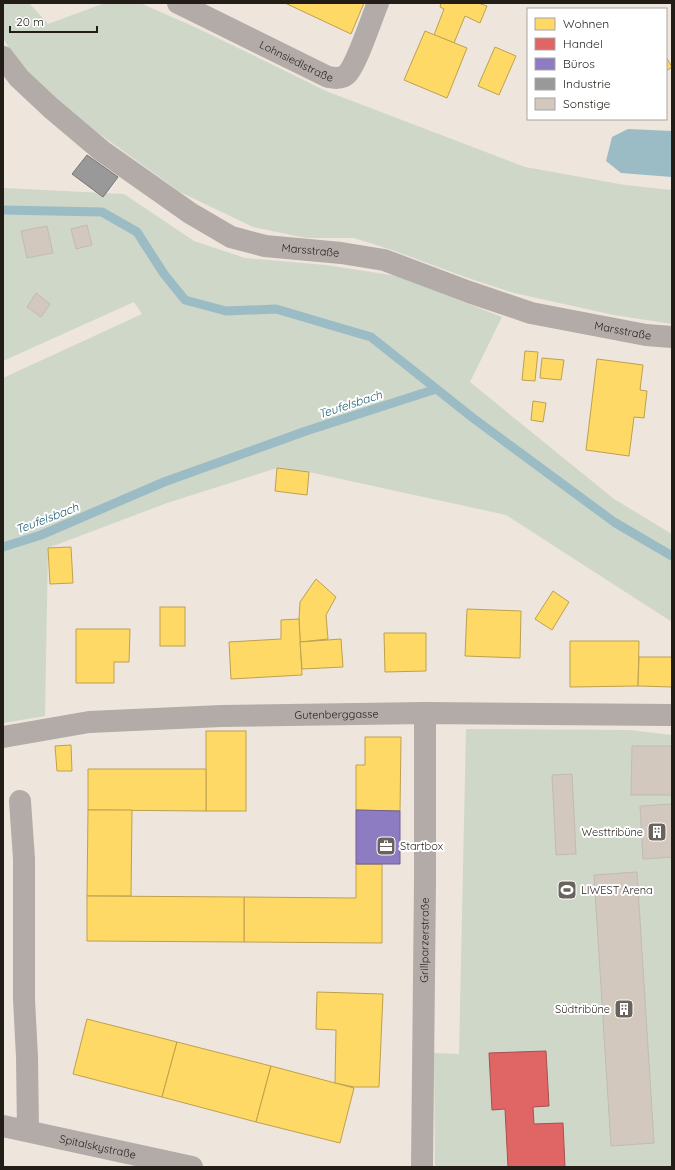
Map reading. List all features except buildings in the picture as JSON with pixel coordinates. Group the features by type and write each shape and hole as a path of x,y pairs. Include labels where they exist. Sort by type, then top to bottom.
{"street":[{"name":"Lohnsiedlstraße","path":"178,3 328,77 339,78 346,75 355,61 378,3"},
{"name":"Marsstraße","path":"3,57 19,78 51,108 102,151 190,213 230,237 265,246 341,253 384,260 469,292 531,313 646,335 672,337"},
{"name":"Gutenberggasse","path":"3,737 89,722 221,716 424,713 672,715"},
{"name":"Grillparzerstraße","path":"422,1167 425,882 424,713"},
{"path":"20,801 24,859 24,999 27,1057 28,1131"},
{"name":"Spitalskystraße","path":"3,1126 192,1167"}],"shaded area":[{"path":"3,3 29,3 48,24 105,3 140,3 197,28 326,91 525,167 625,185 672,190 672,324 614,315 514,293 354,238 306,238 253,227 180,192 69,112 20,65 3,38"},
{"path":"3,188 124,194 194,241 245,258 326,265 397,276 502,317 470,382 614,499 672,534 672,622 506,515 309,472 277,468 167,503 48,548 45,716 3,723 3,378 142,314 134,302 3,361"},
{"name":"LIWEST Arena","path":"466,729 630,730 672,735 672,1167 435,1167 434,1053 459,1054"}],"water":[{"path":"628,129 672,131 672,177 621,173 606,161 612,137"}],"waterway":[{"path":"3,210 102,212 137,232 164,274 185,300 226,311 276,309 371,337 473,418 614,522 672,556"},
{"name":"Teufelsbach","path":"3,547 41,535 164,482 306,431 436,389"}],"place":[{"name":"Westtribüne","path":"657,832"},
{"name":"Startbox","path":"386,846"},
{"name":"LIWEST Arena","path":"567,890"},
{"name":"Südtribüne","path":"624,1009"}]}
